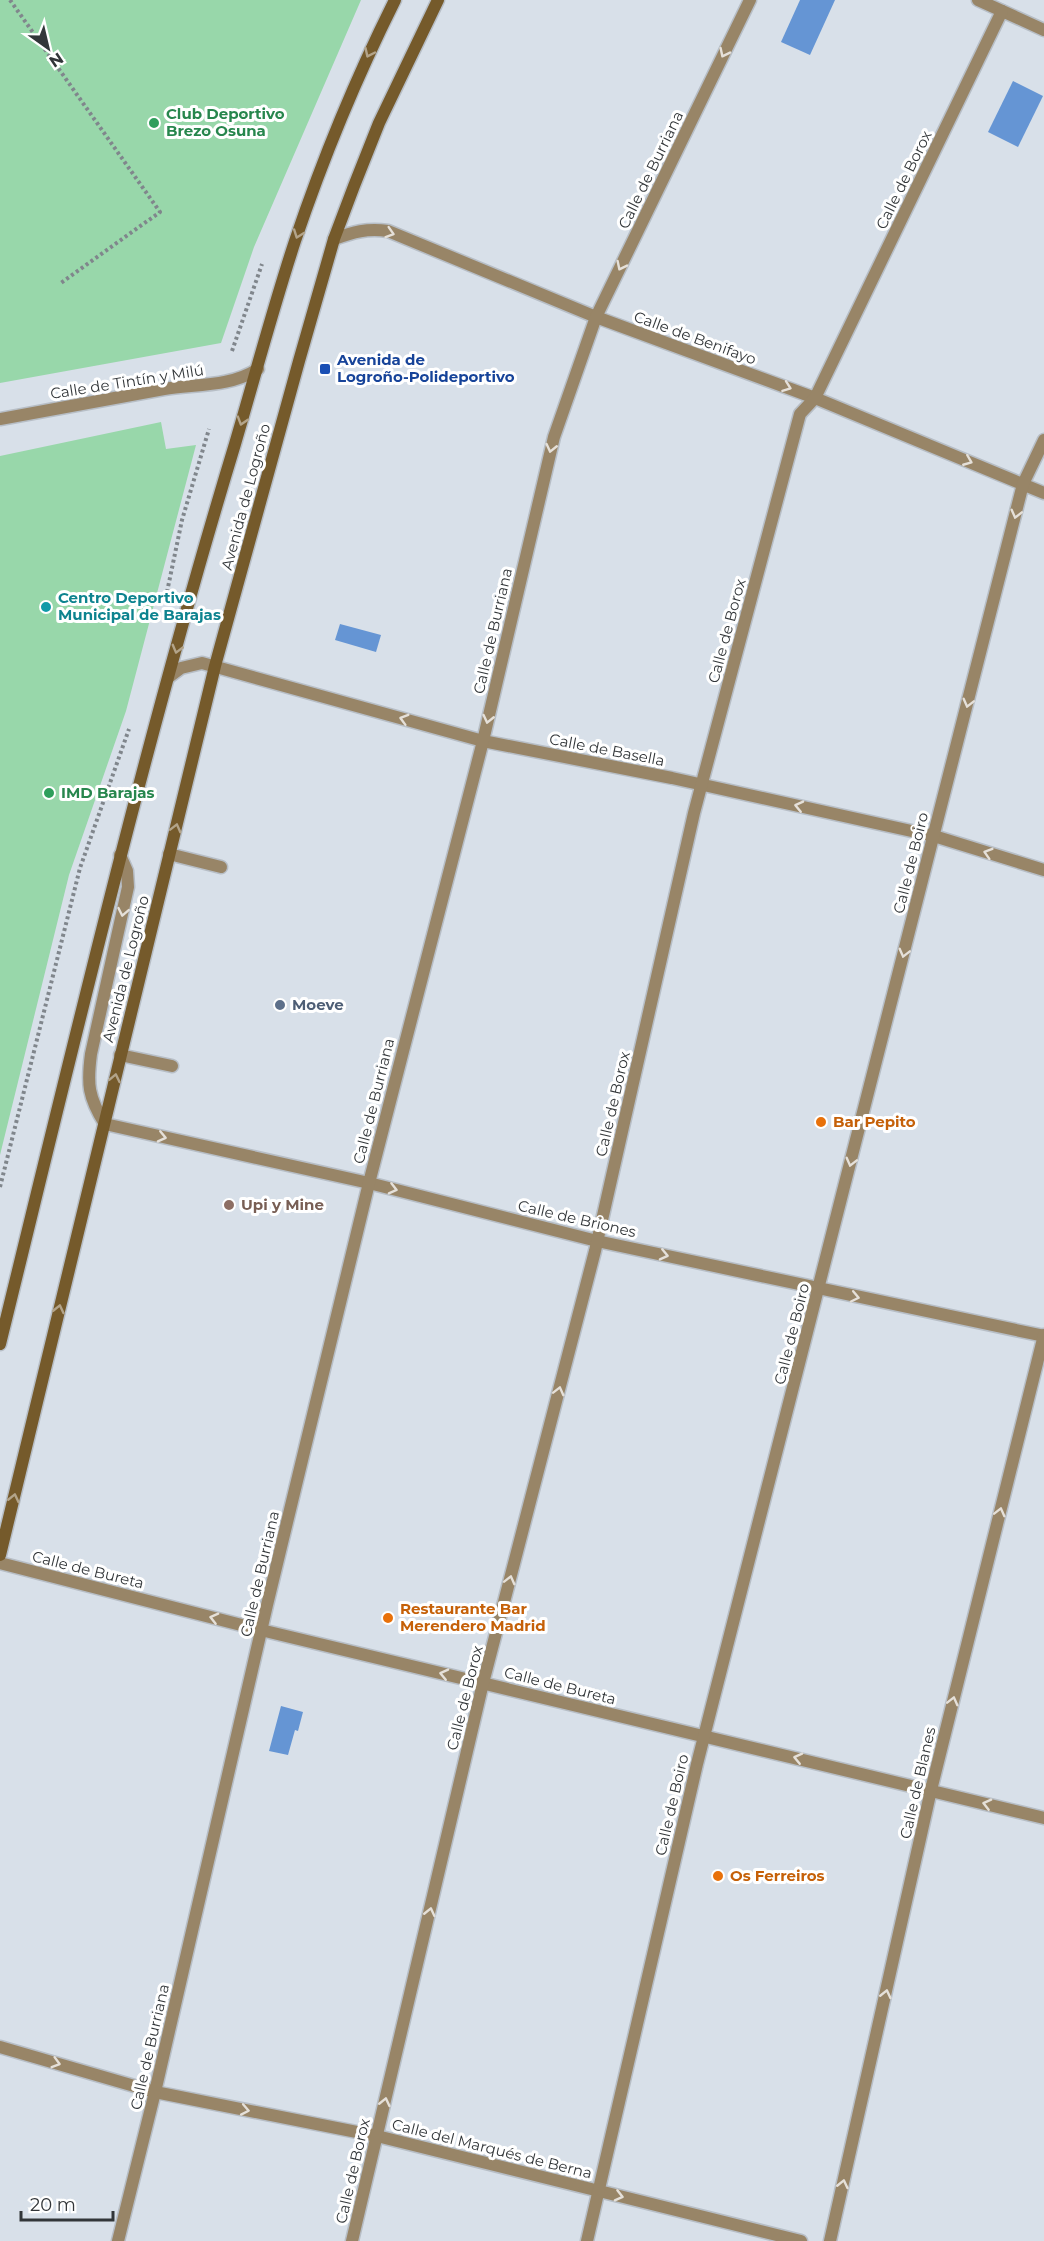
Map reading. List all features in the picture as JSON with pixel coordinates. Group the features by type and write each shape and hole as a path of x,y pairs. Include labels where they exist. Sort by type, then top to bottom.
{"main road":[{"name":"Avenida de Logroño","path":"0,1344 120,855 208,531 295,242 328,151 368,54 395,0"},
{"name":"Avenida de Logroño","path":"0,1555 214,666 334,239 380,123 438,0"}],"street":[{"name":"Calle de Burriana","path":"118,2241 155,2092 261,1630 369,1183 483,741 554,437 596,317 750,0"},
{"path":"978,0 1044,30"},
{"name":"Calle de Borox","path":"352,2241 483,1683 597,1241 702,784 800,414 815,398 1002,11"},
{"name":"Calle de Benifayo","path":"334,239 359,230 388,231 596,317 815,398 1044,493"},
{"name":"Calle de Tintín y Milú","path":"0,419 142,393 225,382 247,376 258,369"},
{"name":"Calle de Boiro","path":"587,2241 697,1764 1023,483 1044,440"},
{"name":"Calle de Basella","path":"169,677 181,668 202,663 483,741 702,784 934,836 1044,870"},
{"path":"169,854 221,867"},
{"name":"Avenida de Logroño","path":"105,1124 89,1091 88,1077 91,1054 128,887 127,871 120,855"},
{"path":"120,1055 172,1066"},
{"name":"Calle de Briones","path":"105,1124 369,1183 597,1241 819,1290 1044,1335"},
{"name":"Calle de Blanes","path":"830,2241 931,1790 1044,1335"},
{"name":"Calle de Bureta","path":"0,1563 261,1630 1044,1818"},
{"name":"Calle del Marqués de Berna","path":"0,2047 155,2092 377,2136 801,2241"}],"path":[{"path":"10,0 160,212 61,283"},
{"path":"166,595 182,520 209,429"},
{"path":"0,1187 80,868 130,727"}],"green space":[{"name":"Club Deportivo Brezo Osuna","path":"0,0 361,0 254,247 221,343 0,383"},
{"name":"IMD Barajas","path":"161,422 166,449 196,445 126,711 69,875 0,1155 0,456"}],"water":[{"path":"800,0 835,0 810,55 781,42"},
{"path":"1013,81 1043,96 1018,147 988,132"},
{"path":"340,624 381,635 376,652 335,640"},
{"path":"281,1706 303,1712 288,1755 269,1751"}],"place":[{"name":"Club Deportivo Brezo Osuna","path":"154,123"},
{"name":"Avenida de Logroño-Polideportivo","path":"325,369"},
{"name":"Centro Deportivo Municipal de Barajas","path":"46,607"},
{"name":"IMD Barajas","path":"49,793"},
{"name":"Moeve","path":"280,1005"},
{"name":"Bar Pepito","path":"821,1122"},
{"name":"Upi y Mine","path":"229,1205"},
{"name":"Restaurante Bar Merendero Madrid","path":"388,1618"},
{"name":"Os Ferreiros","path":"718,1876"}]}
